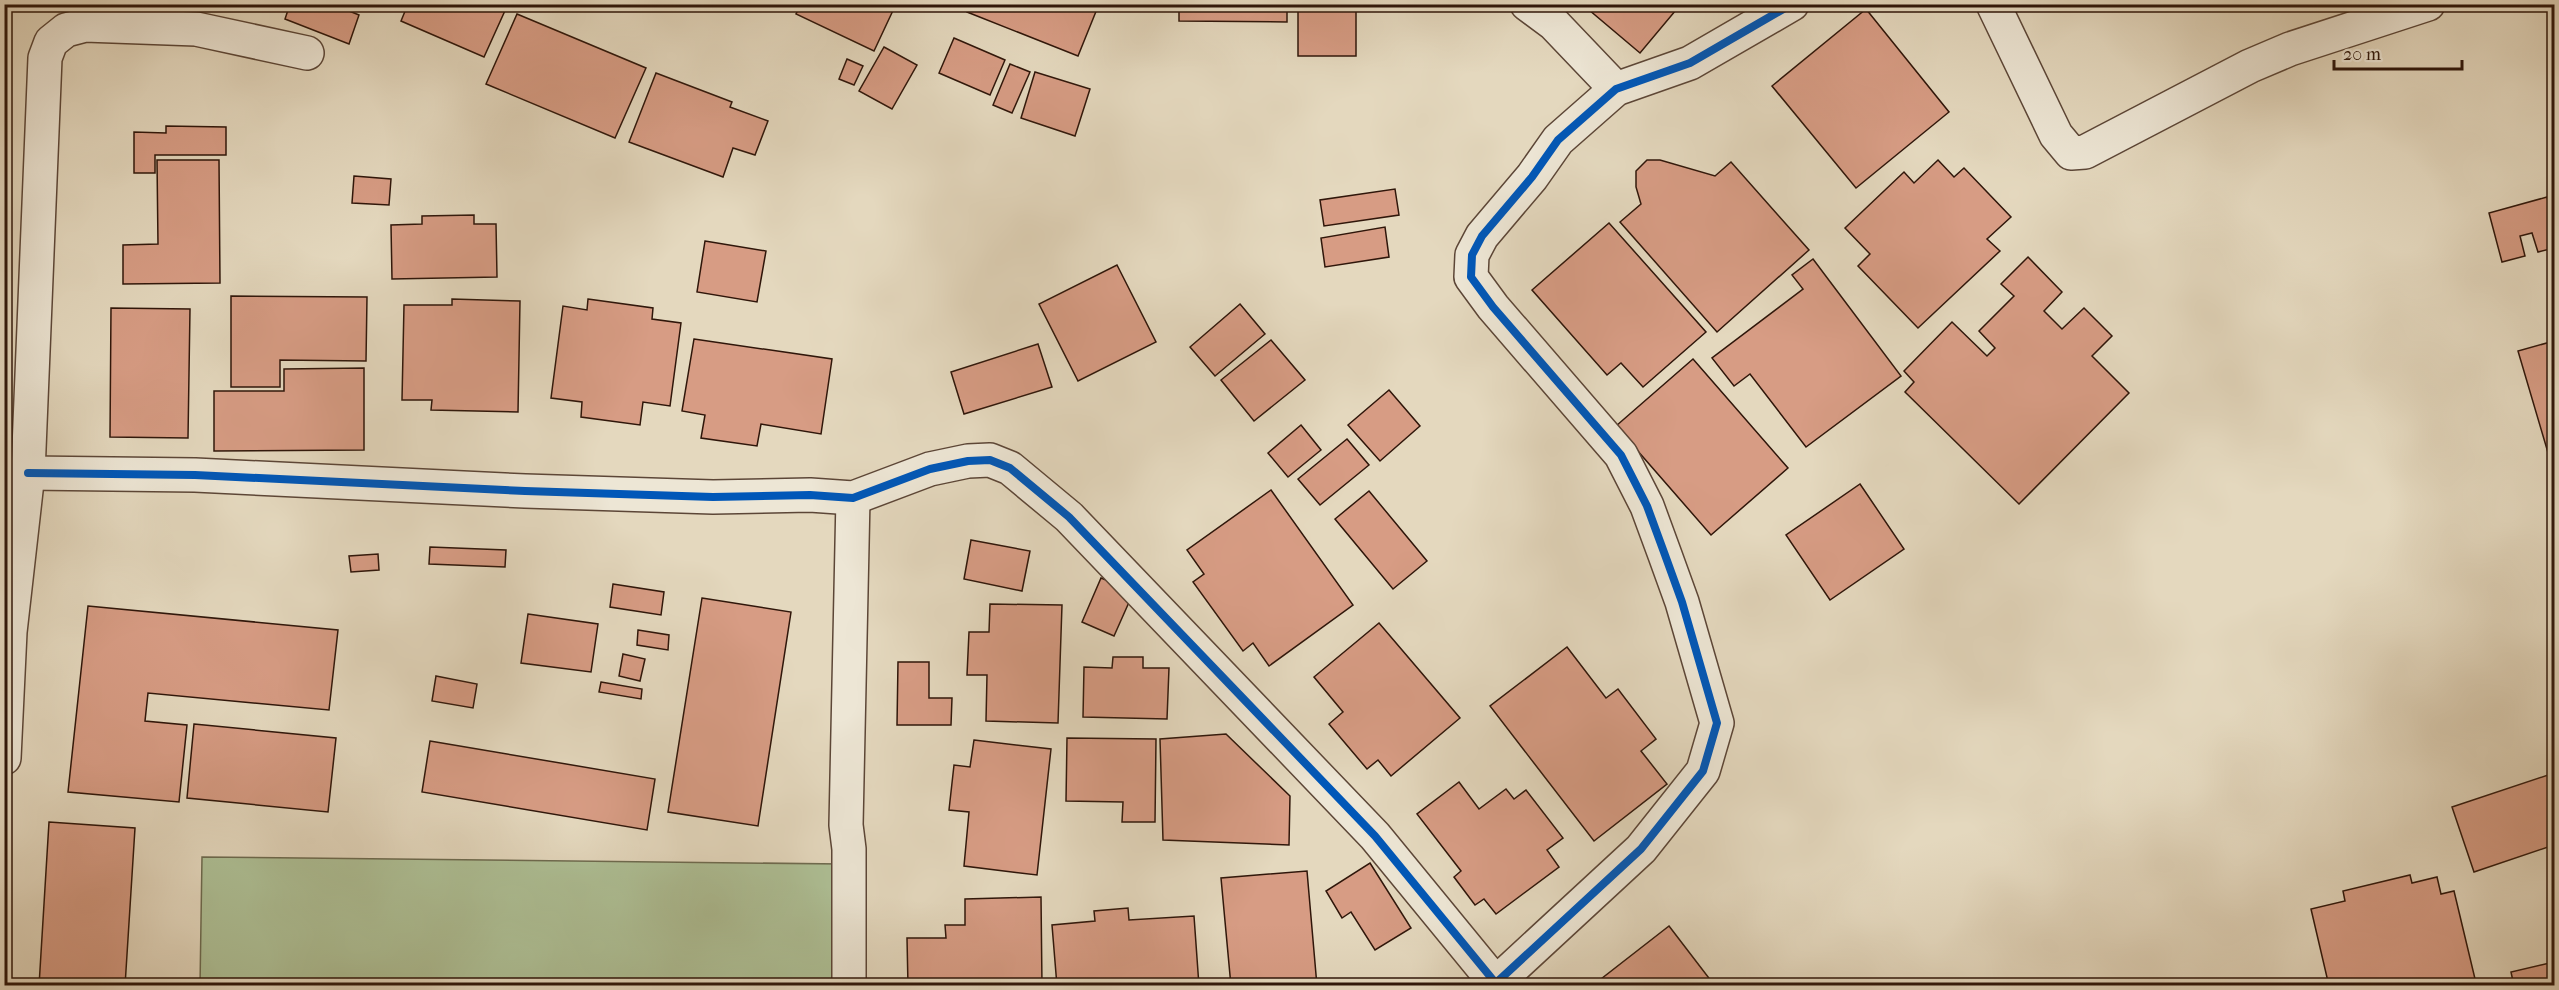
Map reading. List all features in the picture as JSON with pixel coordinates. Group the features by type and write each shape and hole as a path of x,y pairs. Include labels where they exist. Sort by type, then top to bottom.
{"street":[{"path":"1527,4 1554,24 1616,90"},
{"path":"28,473 195,475 713,497 810,495 853,498 930,469 968,461 990,460 1010,468 1069,517 1375,836 1497,984 1641,849 1703,771 1717,723 1682,602 1647,506 1621,455 1493,307 1471,277 1472,255 1482,236 1532,177 1558,140 1616,90 1690,63 1792,4"},
{"path":"1993,4 2056,135 2072,153 2085,152 2230,76 2290,49 2428,4"},
{"path":"4,758 7,632 28,473 45,58 51,42 66,30 85,25 196,29 307,53"},
{"path":"849,986 849,849 846,825 853,498"}],"green space":[{"path":"202,857 842,864 840,985 200,986"}],"building":[{"path":"290,4 332,4 359,15 349,44 285,19"},
{"path":"408,4 508,4 484,57 401,21"},
{"path":"801,4 896,4 874,51 796,14"},
{"path":"970,4 1099,4 1078,56 967,12"},
{"path":"1179,4 1287,4 1287,22 1179,21"},
{"path":"1298,4 1356,4 1356,56 1298,56"},
{"path":"1582,4 1681,4 1640,53"},
{"path":"1866,9 1949,112 1856,188 1772,86"},
{"path":"517,14 646,68 615,138 486,84"},
{"path":"954,38 1005,60 990,95 939,73"},
{"path":"884,47 917,65 892,109 859,91"},
{"path":"847,59 863,66 854,85 839,79"},
{"path":"1010,64 1030,72 1012,113 993,105"},
{"path":"1035,72 1090,89 1075,136 1021,118"},
{"path":"656,73 732,102 730,107 768,121 755,155 733,148 723,177 629,142"},
{"path":"166,126 226,127 226,155 155,155 155,173 134,173 134,132 166,133"},
{"path":"157,160 219,160 220,283 123,284 123,245 158,244"},
{"path":"1647,160 1660,160 1715,176 1731,162 1809,250 1717,332 1620,222 1641,204 1636,187 1636,171"},
{"path":"1938,160 1954,177 1964,168 2011,217 1987,239 2000,251 1918,328 1858,266 1870,254 1845,228 1904,172 1914,183"},
{"path":"354,176 391,179 389,205 352,203"},
{"path":"1395,189 1399,215 1324,226 1320,200"},
{"path":"2547,197 2554,224 2554,248 2538,252 2532,233 2520,236 2525,256 2502,262 2489,213"},
{"path":"474,215 474,224 496,224 497,277 392,279 391,225 422,224 422,216"},
{"path":"1609,223 1706,332 1643,387 1621,363 1607,375 1532,290"},
{"path":"1385,227 1389,257 1325,267 1321,238"},
{"path":"705,241 766,251 757,302 697,292"},
{"path":"2028,257 2062,292 2044,311 2062,329 2084,308 2112,336 2092,356 2129,393 2019,504 1905,392 1914,382 1904,371 1952,322 1987,356 1995,348 1979,331 2014,296 2001,284"},
{"path":"1813,259 1901,376 1806,447 1750,374 1734,386 1712,358 1803,289 1792,275"},
{"path":"1117,265 1156,342 1078,381 1039,304"},
{"path":"231,296 367,297 366,361 280,360 280,387 231,387"},
{"path":"452,299 520,301 518,412 431,410 432,400 402,400 404,305 452,305"},
{"path":"588,299 653,308 652,319 681,323 670,406 643,402 640,425 581,417 582,402 551,398 563,306 587,310"},
{"path":"1240,304 1265,334 1215,376 1190,347"},
{"path":"111,308 190,309 188,438 110,437"},
{"path":"694,339 832,359 821,434 761,424 757,446 701,438 705,415 682,411"},
{"path":"1271,340 1305,380 1254,421 1221,380"},
{"path":"2554,341 2554,473 2518,351"},
{"path":"1038,344 1052,387 964,414 951,372"},
{"path":"1693,359 1788,468 1711,535 1616,426"},
{"path":"364,368 364,450 214,451 214,391 284,391 284,369"},
{"path":"1389,390 1420,426 1380,461 1348,425"},
{"path":"1301,425 1321,450 1288,477 1268,453"},
{"path":"1347,439 1369,465 1320,505 1298,479"},
{"path":"1860,484 1904,549 1830,600 1786,535"},
{"path":"1271,490 1353,605 1269,666 1253,643 1243,651 1193,582 1204,574 1187,550"},
{"path":"1369,491 1427,561 1393,589 1335,519"},
{"path":"971,540 1030,551 1022,591 964,579"},
{"path":"430,547 506,550 505,567 429,564"},
{"path":"378,554 379,570 351,572 349,556"},
{"path":"1101,578 1134,591 1114,636 1082,622"},
{"path":"613,584 664,592 661,615 610,607"},
{"path":"702,598 791,612 758,826 668,812"},
{"path":"990,604 1062,605 1058,723 986,721 987,675 967,675 969,632 989,632"},
{"path":"88,606 338,630 329,710 148,693 145,721 187,725 179,802 68,792"},
{"path":"528,614 598,624 591,672 521,663"},
{"path":"1379,623 1460,718 1391,776 1378,760 1367,769 1329,724 1343,712 1314,677"},
{"path":"638,630 669,635 668,650 637,645"},
{"path":"1567,647 1606,698 1618,689 1656,739 1641,751 1667,784 1594,841 1490,706"},
{"path":"623,654 645,659 640,681 619,676"},
{"path":"1113,657 1143,657 1143,668 1169,668 1167,719 1083,717 1084,667 1112,668"},
{"path":"898,662 929,662 929,698 952,698 951,725 897,725"},
{"path":"436,676 477,684 473,708 432,701"},
{"path":"601,682 642,689 641,699 599,692"},
{"path":"194,724 336,738 328,812 187,798"},
{"path":"1226,734 1290,796 1289,845 1163,840 1160,739"},
{"path":"1067,738 1156,739 1155,822 1122,822 1123,802 1066,801"},
{"path":"974,740 1051,749 1037,875 964,866 969,812 949,810 954,765 970,767"},
{"path":"430,741 655,779 647,830 422,792"},
{"path":"2554,773 2554,823 2548,825 2554,845 2474,872 2452,807"},
{"path":"1459,782 1479,809 1506,789 1514,799 1526,790 1563,838 1547,850 1559,867 1496,914 1484,899 1475,905 1454,877 1461,871 1417,814"},
{"path":"49,822 135,828 125,986 39,986"},
{"path":"1370,863 1411,928 1375,950 1351,912 1342,918 1326,891"},
{"path":"1307,871 1317,986 1231,986 1221,878"},
{"path":"2410,875 2412,883 2437,877 2441,894 2454,891 2476,983 2468,986 2329,986 2311,909 2345,901 2343,891"},
{"path":"1041,897 1042,986 908,986 907,938 946,938 945,925 965,925 965,899"},
{"path":"1128,908 1129,920 1194,916 1199,986 1057,986 1052,925 1095,921 1094,911"},
{"path":"1669,926 1715,986 1592,986"},
{"path":"2554,962 2554,986 2514,986 2511,972"}],"cycle path":[{"path":"1496,983 1641,849 1703,771 1717,723 1682,602 1647,506 1621,455 1493,307 1471,277 1472,255 1482,236 1532,177 1558,140 1616,89 1690,63 1792,4"},
{"path":"28,473 195,475 525,491 713,497 810,495 853,498 930,469 968,461 990,460 1010,468 1069,517 1375,836 1498,986"}]}
